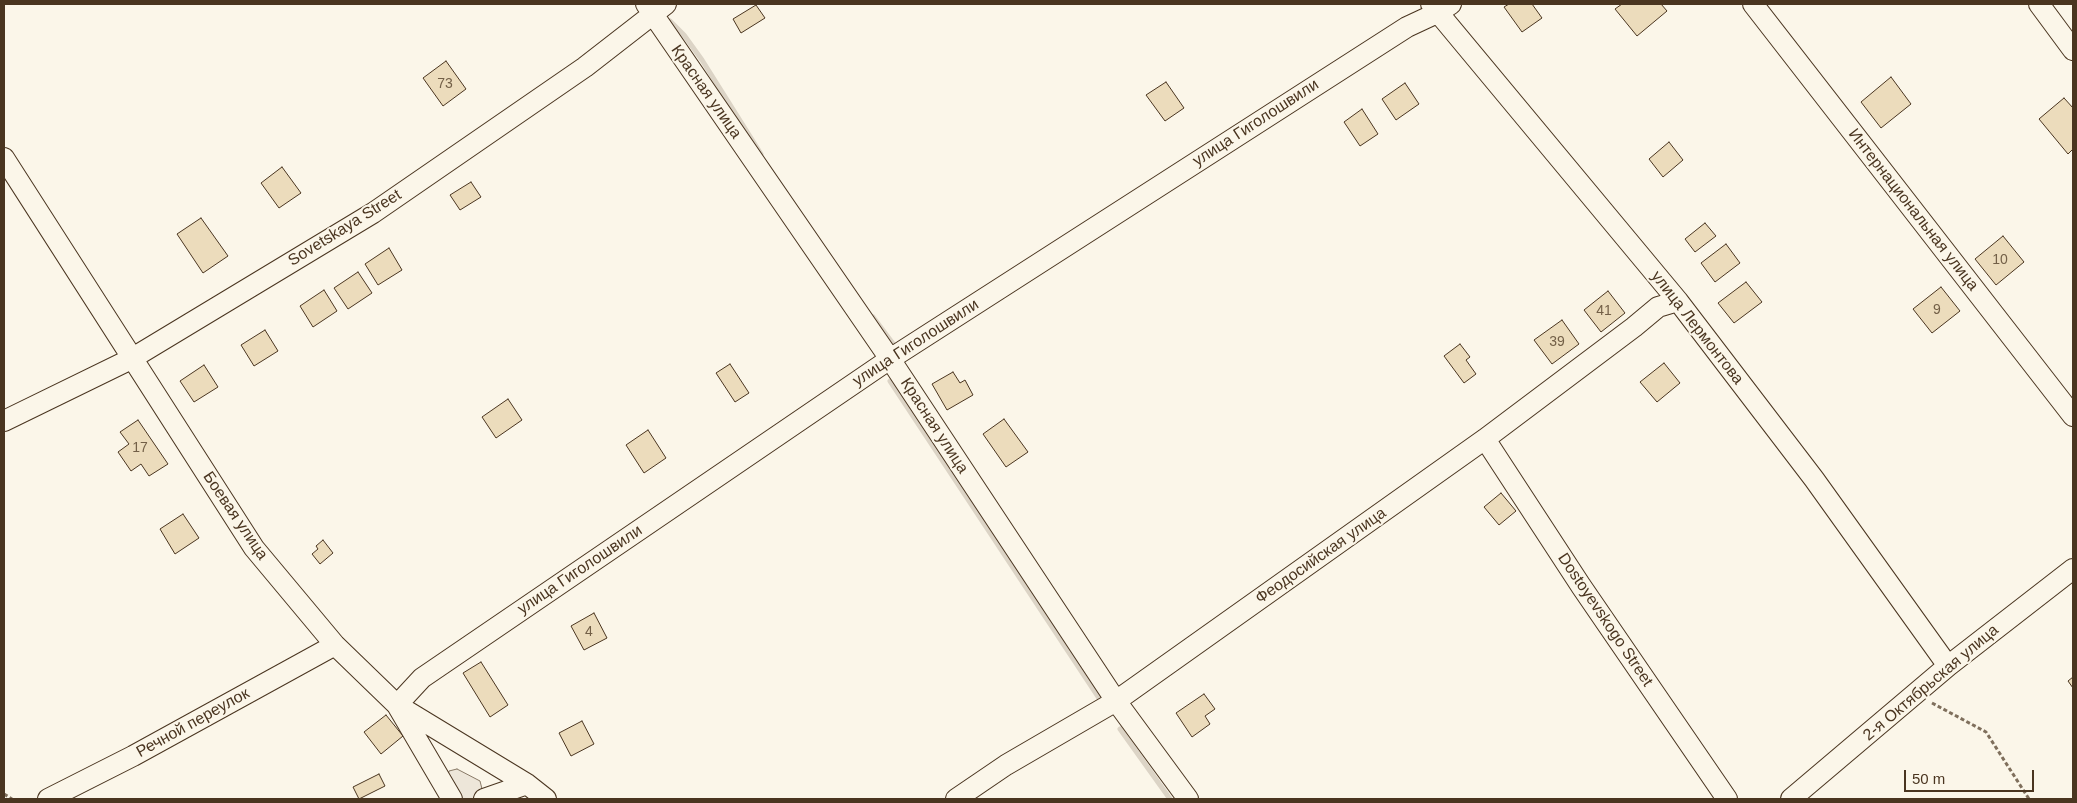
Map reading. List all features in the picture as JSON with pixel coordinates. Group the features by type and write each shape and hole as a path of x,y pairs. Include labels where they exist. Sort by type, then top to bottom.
{"street":[{"name":"Интернациональная улица","path":"1753,4 2073,416"},
{"path":"2039,4 2073,50"},
{"name":"Красная улица","path":"655,7 1116,701 1188,799"},
{"name":"Sovetskaya Street","path":"4,421 131,359 373,212 585,67 655,7"},
{"name":"улица Лермонтова","path":"1439,7 1678,301 1814,479 1948,666"},
{"name":"улица Гиголошвили","path":"398,706 422,678 890,359 1439,7"},
{"name":"Боевая улица","path":"4,158 131,359 254,548 335,645 398,706 527,784 546,799"},
{"name":"Феодосийская улица","path":"956,799 1006,765 1116,701 1485,440 1658,307 1678,301"},
{"name":"Dostoyevskogo Street","path":"1485,440 1581,586 1727,799"},
{"name":"2-я Октябрьская улица","path":"1791,799 1948,666 2073,569"},
{"name":"Речной переулок","path":"48,799 133,756 335,645"},
{"path":"398,706 452,799"},
{"path":"484,799 527,784"}],"path":[{"path":"1916,694 1986,732 2028,799"},
{"path":"4,794 12,799"}],"shaded area":[{"path":"457,769 480,781 482,789 479,796 475,799 459,799 447,779 449,771"}],"building":[{"path":"1509,4 1532,4 1542,18 1522,32 1504,7"},
{"path":"1622,4 1661,4 1667,11 1637,36 1615,9"},
{"path":"756,5 765,18 741,33 733,19"},
{"path":"446,61 466,89 443,106 423,78"},
{"path":"1891,77 1911,104 1881,128 1861,102"},
{"path":"1166,82 1184,108 1165,121 1146,95"},
{"path":"1405,83 1419,104 1396,120 1382,99"},
{"path":"2064,98 2073,108 2073,149 2068,154 2039,119"},
{"path":"1362,109 1378,134 1360,146 1344,122"},
{"path":"1669,142 1683,160 1663,177 1649,159"},
{"path":"282,167 301,193 279,208 261,183"},
{"path":"471,182 481,197 460,210 450,195"},
{"path":"201,218 228,256 203,273 177,234"},
{"path":"1705,223 1716,236 1695,252 1685,239"},
{"path":"2003,236 2024,262 1996,285 1975,259"},
{"path":"1726,244 1740,263 1715,282 1701,263"},
{"path":"389,248 402,270 378,285 365,264"},
{"path":"358,272 372,293 348,309 334,288"},
{"path":"1746,282 1762,302 1734,323 1718,303"},
{"path":"1941,287 1960,311 1932,333 1913,309"},
{"path":"324,290 337,311 313,327 300,306"},
{"path":"1608,291 1625,313 1601,332 1584,310"},
{"path":"1562,320 1579,344 1552,364 1534,340"},
{"path":"265,330 278,351 254,366 241,345"},
{"path":"1460,344 1470,357 1466,360 1476,374 1464,383 1444,356"},
{"path":"1664,363 1680,383 1657,402 1640,382"},
{"path":"730,364 749,393 735,402 716,373"},
{"path":"204,365 218,387 194,402 180,381"},
{"path":"953,372 960,383 965,380 973,395 947,410 932,384"},
{"path":"508,399 522,420 496,438 482,417"},
{"path":"1004,419 1028,452 1006,467 983,434"},
{"path":"138,420 168,464 149,476 141,464 131,471 118,452 129,444 120,432"},
{"path":"648,430 666,458 644,473 626,445"},
{"path":"1501,493 1516,511 1499,525 1484,507"},
{"path":"183,514 199,538 175,554 160,529"},
{"path":"323,540 333,553 320,564 312,554 318,549 316,546"},
{"path":"594,613 607,638 584,650 571,626"},
{"path":"481,662 508,705 490,717 463,673"},
{"path":"2073,677 2073,688 2068,681"},
{"path":"1204,694 1215,709 1205,716 1210,724 1192,737 1176,713"},
{"path":"386,715 403,736 381,754 364,732"},
{"path":"582,721 594,744 571,756 559,733"},
{"path":"379,774 385,786 359,799 353,787"}],"waterway":[{"path":"670,21 684,35 702,60 761,154"},
{"path":"873,317 894,345"},
{"path":"890,381 1099,698"},
{"path":"1120,729 1170,799"}]}
